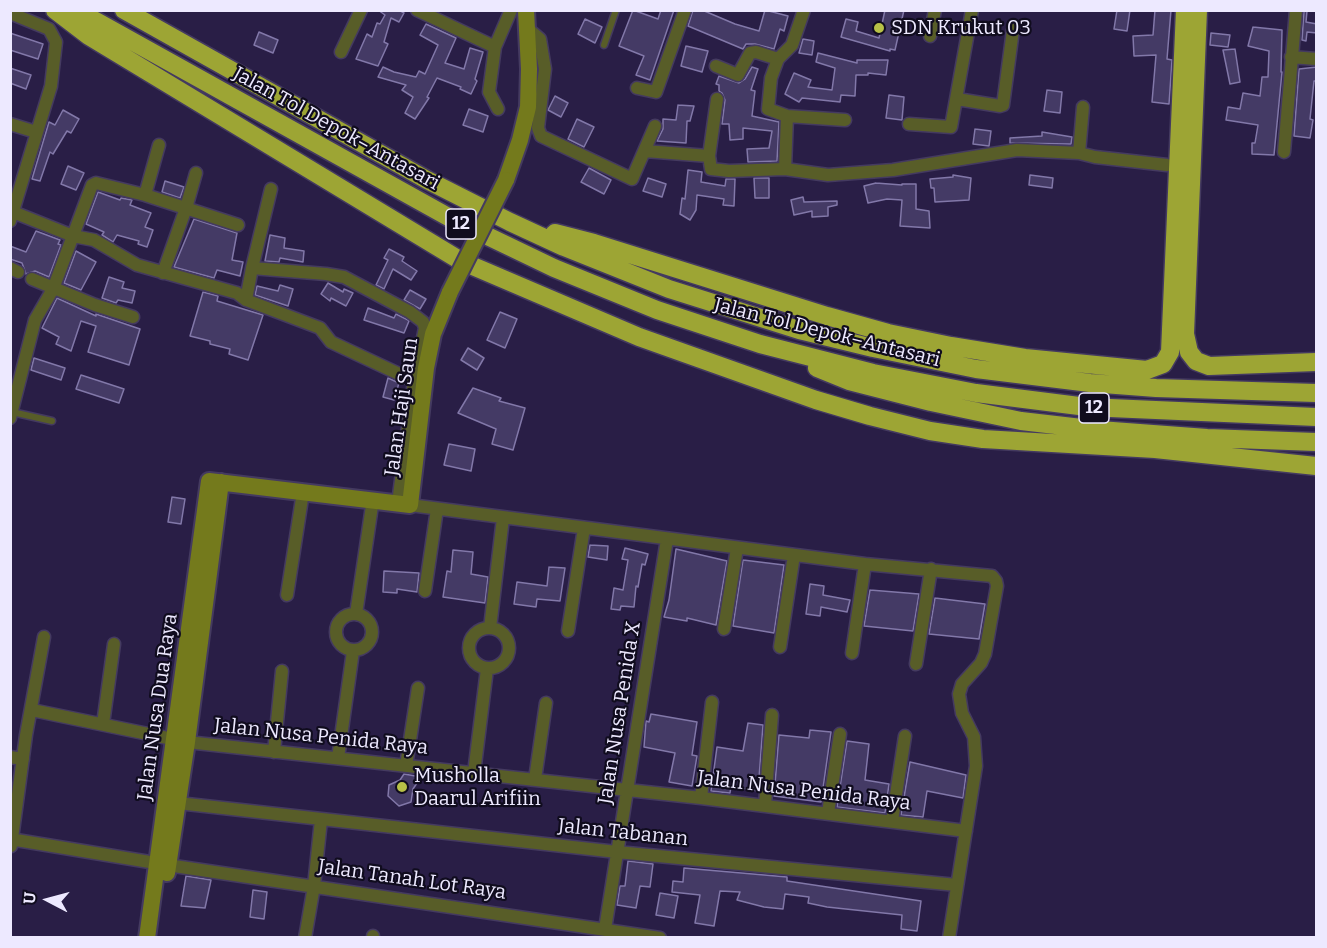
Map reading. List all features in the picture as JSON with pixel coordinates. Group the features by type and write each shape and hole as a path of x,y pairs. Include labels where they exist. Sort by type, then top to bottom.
{"highway":[{"path":"55,10 88,36 461,261 650,341 816,400 870,417 930,431 983,439 1155,449 1317,466"},
{"name":"Jalan Tol Depok–Antasari","path":"76,10 452,219 554,268 657,310 760,344 873,373 976,393 1087,407 1317,417"},
{"name":"Jalan Tol Depok–Antasari","path":"124,10 428,180 564,247 669,290 799,330 976,369 1090,383 1207,391 1317,393"},
{"path":"510,222 594,243 888,333 1025,358 1147,370 1163,364 1170,352 1185,10"},
{"path":"1198,10 1185,334 1189,352 1196,361 1209,366 1317,362"},
{"path":"760,344 849,381 931,402 1021,421 1207,438 1317,442"}],"street":[{"path":"341,52 361,10"},
{"path":"417,10 495,47"},
{"path":"498,109 489,92 495,47 511,10"},
{"name":"Jalan Haji Saun","path":"404,504 426,368 434,334 450,292 506,180 520,140 528,107 526,10"},
{"path":"637,88 656,92 685,10"},
{"path":"804,10 792,45 778,59 771,78 768,109 787,116 845,120"},
{"path":"930,36 935,10"},
{"path":"909,124 951,128 972,10"},
{"path":"1284,152 1296,10"},
{"path":"10,13 50,29 56,42 51,86 12,216 94,240 133,263 237,293 246,300 320,328 331,342 414,381"},
{"path":"527,28 540,39 545,69 538,128 541,136 632,179 655,126"},
{"path":"957,99 1003,105 1014,30"},
{"path":"716,66 738,75 750,53 756,52 778,59"},
{"path":"1291,57 1317,59"},
{"path":"717,99 710,156 711,169 729,171 785,169 828,175 893,170 1017,150 1079,153 1095,157 1167,165"},
{"path":"1079,153 1083,107"},
{"path":"785,169 787,116"},
{"path":"10,123 36,132"},
{"path":"145,195 159,145"},
{"path":"645,151 710,156"},
{"path":"163,273 196,172"},
{"path":"11,415 35,320 53,289 93,184 104,184 145,195 238,225"},
{"path":"246,300 272,189"},
{"path":"252,268 344,277 419,318 424,328 414,381 404,504"},
{"path":"32,279 53,289 133,317"},
{"name":"Jalan Nusa Dua Raya","path":"158,938 163,864 215,482 303,492"},
{"path":"287,595 303,492 373,499 503,518 865,564 992,576 997,586 985,654 981,663 962,684 959,694 962,714 974,737 976,766 949,938"},
{"path":"356,614 373,499"},
{"path":"425,591 437,509"},
{"path":"490,628 503,518"},
{"path":"568,631 584,528"},
{"name":"Jalan Nusa Penida X","path":"605,929 667,539"},
{"path":"724,629 737,548"},
{"path":"780,647 794,555"},
{"path":"852,653 865,564"},
{"path":"916,664 931,569"},
{"path":"356,614 370,623 372,634 364,648 353,651 341,646 336,634 339,622 356,614"},
{"path":"490,628 503,633 510,646 506,660 501,665 487,669 476,664 469,647 474,635 483,629 490,628"},
{"path":"11,842 17,758 32,710 44,637"},
{"path":"103,724 114,644"},
{"path":"338,758 353,651"},
{"path":"474,773 487,669"},
{"path":"274,752 282,671"},
{"path":"406,766 418,688"},
{"path":"701,798 712,702"},
{"path":"535,780 546,703"},
{"name":"Jalan Nusa Penida Raya","path":"32,710 181,741 627,789 966,831"},
{"path":"765,805 772,715"},
{"path":"828,813 840,734"},
{"path":"892,821 905,736"},
{"name":"Jalan Nusa Dua Raya","path":"147,938 178,803 181,741"},
{"name":"Jalan Tabanan","path":"178,803 617,852 957,885"},
{"path":"305,938 314,886 321,820"},
{"name":"Jalan Tanah Lot Raya","path":"11,842 660,938"}],"lane":[{"path":"604,45 616,10"},
{"path":"11,415 52,421"}],"building":[{"path":"378,10 399,10 404,13 399,22 391,18 384,42 388,44 378,66 356,59 367,34 372,37 377,23 380,24 385,15"},
{"path":"633,10 658,19 661,10 674,10 650,80 636,75 644,56 619,46"},
{"path":"693,10 702,10 759,31 765,10 788,16 784,31 780,29 774,49 746,44 743,49 688,26"},
{"path":"885,10 904,10 895,50 890,49 890,51 841,37 846,19 858,22 856,31 879,38"},
{"path":"1117,10 1130,10 1127,31 1114,29"},
{"path":"1155,10 1171,10 1167,59 1172,60 1169,104 1152,102 1156,55 1134,56 1133,36 1153,35"},
{"path":"1304,11 1307,11 1306,22 1317,24 1317,33 1307,32 1306,41 1302,40"},
{"path":"585,19 602,27 595,43 578,34"},
{"path":"426,24 456,38 445,63 464,69 470,48 483,52 475,79 477,81 471,94 460,89 461,87 437,78 427,97 429,98 415,119 405,113 413,97 402,90 406,85 378,77 383,67 416,77 419,71 425,74 438,45 420,35"},
{"path":"1253,27 1282,30 1282,72 1274,155 1252,154 1252,143 1255,143 1258,125 1226,120 1228,107 1240,109 1243,93 1260,96 1262,77 1268,77 1269,51 1248,46"},
{"path":"259,32 278,40 273,53 254,45"},
{"path":"10,33 43,44 38,59 10,50"},
{"path":"1211,33 1230,35 1228,47 1210,45"},
{"path":"803,39 814,41 812,55 799,53"},
{"path":"686,46 708,51 702,72 681,66"},
{"path":"1235,49 1240,82 1230,84 1223,50"},
{"path":"818,53 857,63 857,60 888,60 886,75 868,73 868,75 856,75 855,96 841,95 840,102 802,98 799,102 785,94 794,73 811,80 808,87 832,90 835,68 816,62"},
{"path":"752,67 758,69 751,90 755,91 752,116 779,122 777,161 748,162 747,149 769,148 772,131 743,128 743,139 730,140 729,124 722,124 725,100 719,91 719,85 716,84 719,76 739,83 745,79"},
{"path":"1317,67 1317,81 1314,81 1310,119 1313,120 1310,138 1294,136 1299,69"},
{"path":"10,68 31,75 26,89 10,83"},
{"path":"1047,90 1062,92 1060,113 1044,111"},
{"path":"889,95 904,97 902,120 886,118"},
{"path":"555,96 568,103 561,117 548,110"},
{"path":"678,105 694,106 690,121 687,121 686,143 657,141 663,129 663,119 676,120"},
{"path":"469,109 488,116 483,132 463,125"},
{"path":"63,110 79,119 71,133 67,131 53,154 50,152 40,181 32,179 49,122 55,125"},
{"path":"577,119 594,127 584,147 568,139"},
{"path":"975,129 991,131 989,146 973,144"},
{"path":"1042,132 1072,137 1071,144 1010,143 1010,138 1042,136"},
{"path":"68,166 84,173 76,190 61,184"},
{"path":"589,168 611,180 604,194 581,182"},
{"path":"688,170 702,172 701,182 725,186 726,179 735,179 734,206 723,205 724,199 697,195 696,210 690,220 680,214 682,198 685,199"},
{"path":"953,175 971,178 969,200 935,202 934,188 931,188 930,179 953,177"},
{"path":"1030,175 1053,178 1052,188 1029,185"},
{"path":"648,178 666,184 662,197 643,191"},
{"path":"754,178 769,178 769,198 755,198"},
{"path":"165,181 184,187 180,198 162,192"},
{"path":"876,183 916,184 916,209 929,211 930,228 900,226 902,200 887,199 868,203 864,186"},
{"path":"98,192 120,200 121,198 132,200 130,205 151,213 145,227 153,230 147,247 138,244 139,241 117,235 113,242 102,235 104,232 86,224"},
{"path":"803,197 804,202 837,201 837,205 828,207 828,216 812,217 812,211 794,215 791,200"},
{"path":"194,219 237,233 232,260 243,262 240,276 217,270 214,278 174,267"},
{"path":"36,231 60,240 58,244 61,245 49,277 35,271 26,274 22,263 10,259 10,246 26,252"},
{"path":"270,235 285,238 284,248 304,251 303,262 280,258 279,262 265,261"},
{"path":"389,249 404,257 402,261 417,271 411,280 393,269 384,289 376,285 388,260 384,258"},
{"path":"76,251 96,262 81,290 64,283"},
{"path":"109,277 124,282 122,288 135,291 132,303 118,300 116,303 102,298"},
{"path":"328,283 343,292 344,289 353,293 346,306 331,298 330,301 321,294"},
{"path":"280,285 293,289 288,306 255,295 257,286 278,291"},
{"path":"410,290 426,299 420,309 404,300"},
{"path":"203,292 218,296 217,301 263,315 248,360 229,354 230,349 190,336"},
{"path":"57,298 96,316 96,314 140,329 129,365 88,352 96,326 81,321 71,351 56,344 59,337 42,328"},
{"path":"368,308 394,318 396,314 409,321 404,333 364,320"},
{"path":"500,312 517,319 505,348 487,340"},
{"path":"468,348 484,358 477,370 461,360"},
{"path":"34,358 65,368 61,380 31,370"},
{"path":"81,375 124,389 119,403 76,389"},
{"path":"388,378 399,383 394,400 383,397"},
{"path":"473,388 501,398 499,401 525,408 513,450 492,444 496,429 458,413"},
{"path":"449,444 475,449 471,471 444,465"},
{"path":"172,497 185,499 181,524 168,522"},
{"path":"590,545 608,546 607,560 588,557"},
{"path":"625,548 648,554 645,565 642,564 638,587 636,586 634,607 621,606 620,610 611,609 614,588 623,590 628,560 622,559"},
{"path":"676,549 727,561 716,625 687,618 687,621 664,617 669,600"},
{"path":"453,550 473,552 471,574 488,577 485,603 443,597 447,571 451,572"},
{"path":"743,560 784,565 774,633 733,626"},
{"path":"549,567 565,568 560,601 537,599 536,607 514,604 517,582 547,586"},
{"path":"384,571 419,573 417,592 397,589 397,593 383,592"},
{"path":"810,584 824,586 823,595 850,600 847,612 821,607 820,616 806,614"},
{"path":"870,590 919,594 913,631 864,626"},
{"path":"935,598 985,604 979,639 929,634"},
{"path":"651,714 697,722 692,755 697,756 692,786 669,782 675,753 644,747 646,721 649,722"},
{"path":"748,723 763,725 758,791 731,786 730,793 711,791 717,747 743,751"},
{"path":"810,730 831,732 821,802 774,796 779,735 809,738"},
{"path":"847,741 869,744 865,780 889,784 885,813 837,807"},
{"path":"910,762 966,775 963,798 927,791 923,817 901,815"},
{"name":"Musholla Daarul Arifiin","path":"404,774 421,777 413,789 411,802 399,806 388,796 389,785 400,780"},
{"path":"628,861 653,864 650,887 640,886 636,908 617,905 620,886 625,886"},
{"path":"684,868 787,877 787,881 921,901 917,931 901,929 902,915 827,907 808,903 809,897 785,894 783,909 764,907 737,900 740,892 720,891 714,926 695,923 700,895 672,892 673,881 683,882"},
{"path":"186,876 211,880 205,908 181,906"},
{"path":"253,890 267,892 264,919 250,917"},
{"path":"660,893 678,896 674,918 656,915"}],"place":[{"name":"SDN Krukut 03","path":"879,28"},
{"name":"Musholla Daarul Arifiin","path":"402,787"}]}
